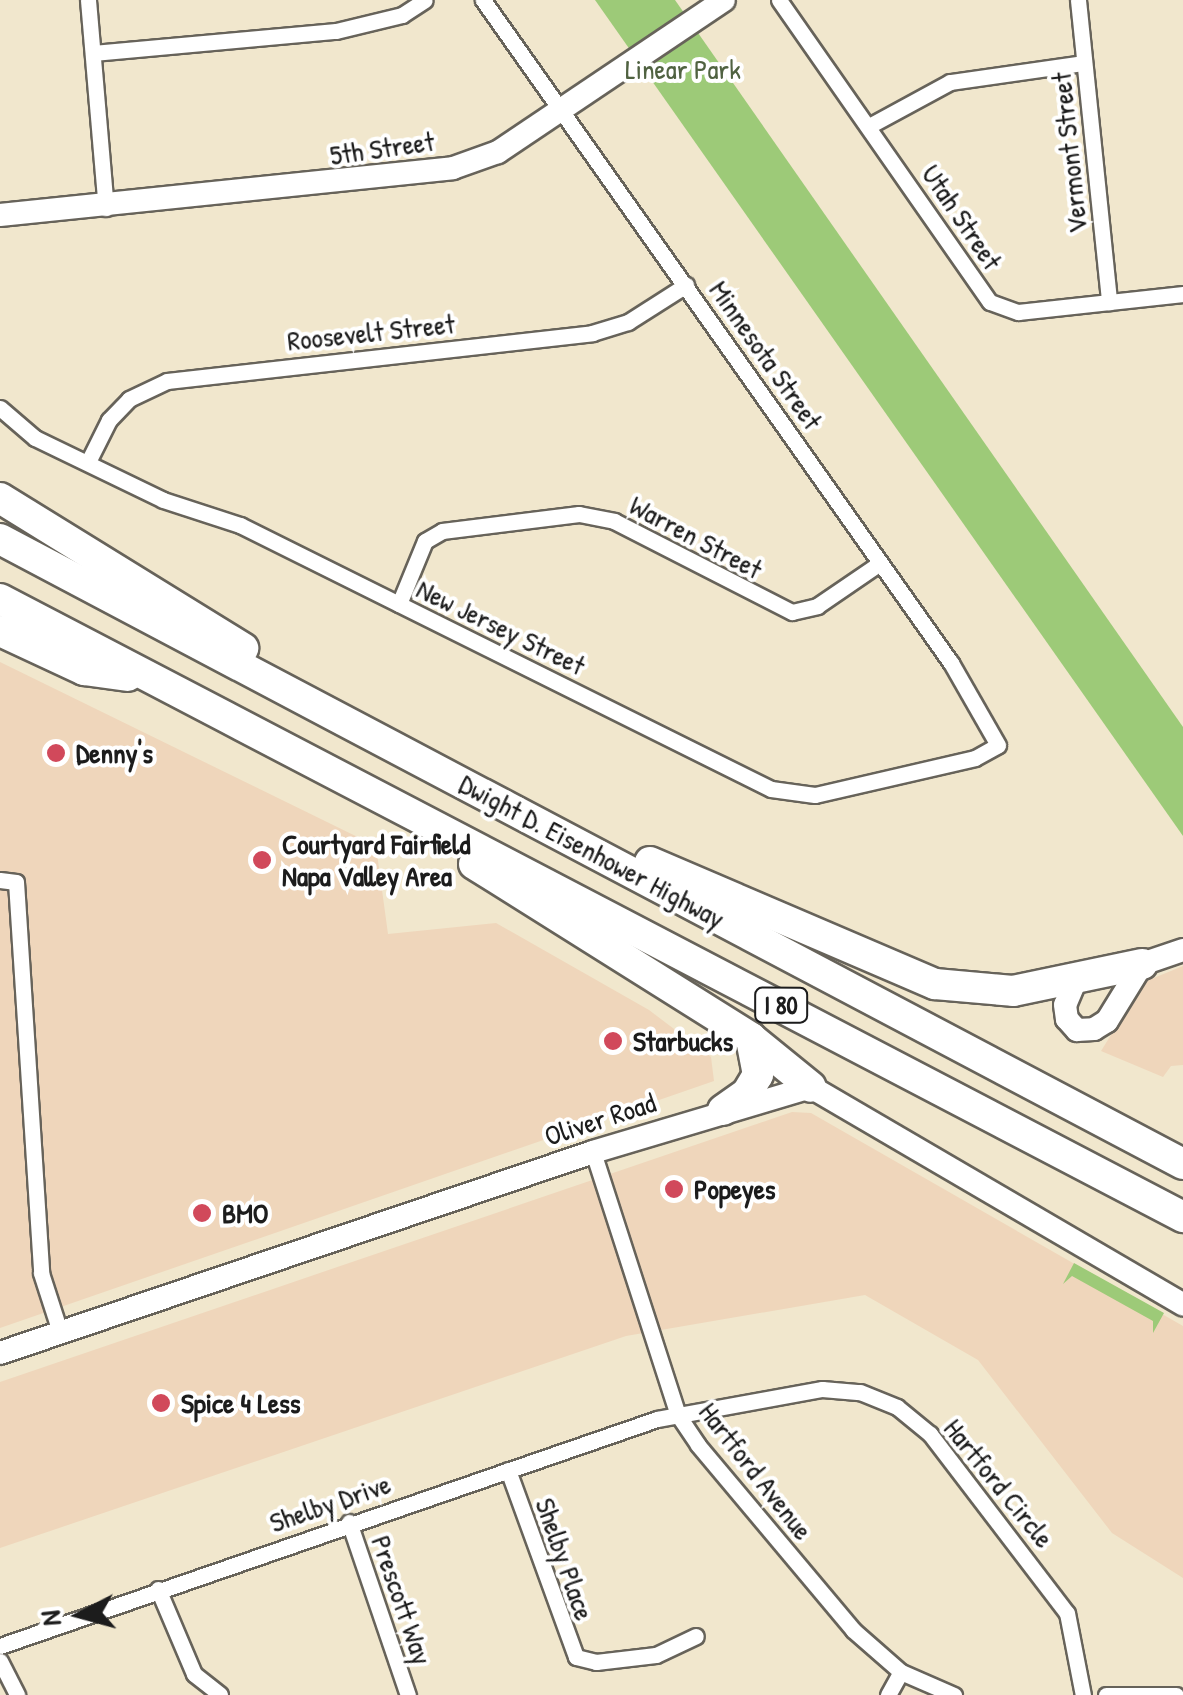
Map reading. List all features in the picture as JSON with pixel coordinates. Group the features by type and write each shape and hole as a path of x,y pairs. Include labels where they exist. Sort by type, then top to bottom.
{"highway":[{"path":"0,498 200,619 354,723"},
{"name":"Dwight D. Eisenhower Highway","path":"0,539 1183,1164"},
{"name":"Dwight D. Eisenhower Highway","path":"0,599 1183,1216"},
{"path":"0,631 84,670 152,680"},
{"path":"462,780 900,974 982,991 1046,987 1142,964"},
{"path":"376,797 544,912 751,1038 811,1087"},
{"path":"723,1110 747,1093 758,1075 751,1038"}],"street":[{"path":"88,0 106,208"},
{"path":"93,53 336,31 402,15 424,0"},
{"name":"Minnesota Street","path":"483,0 990,721 998,745"},
{"name":"5th Street","path":"0,215 416,177 498,152 724,0"},
{"name":"Utah Street","path":"779,0 990,302 1018,312 1183,294"},
{"name":"Vermont Street","path":"1078,0 1109,302"},
{"path":"870,126 950,82 1084,63"},
{"name":"Roosevelt Street","path":"88,462 109,420 129,399 167,381 592,333 628,322 686,285"},
{"name":"New Jersey Street","path":"0,408 36,438 163,500 240,525 794,796 975,758 998,745"},
{"name":"Warren Street","path":"399,604 425,541 442,531 578,514 614,521 792,612 817,606 880,563"},
{"path":"0,880 16,882 42,1273 60,1332"},
{"path":"1078,977 1064,1005 1066,1020 1077,1030 1094,1029 1107,1021 1142,964 1183,950"},
{"path":"811,1087 1183,1304"},
{"name":"Oliver Road","path":"0,1353 594,1152 723,1110 811,1087"},
{"name":"Hartford Avenue","path":"594,1152 678,1414 852,1630 902,1672 954,1695"},
{"name":"Hartford Circle","path":"678,1414 822,1389 860,1392 897,1408 930,1434 1050,1586 1076,1643 1083,1695"},
{"name":"Shelby Drive","path":"0,1646 349,1522 678,1414"},
{"name":"Shelby Place","path":"508,1470 576,1657 596,1662 656,1654 696,1636"},
{"name":"Prescott Way","path":"349,1522 408,1695"},
{"path":"158,1588 194,1674 220,1694"},
{"path":"0,1661 17,1695"},
{"path":"888,1695 902,1672"},
{"path":"1106,1695 1176,1695"}],"shaded area":[{"path":"0,662 376,846 388,934 496,923 649,1010 711,1057 714,1081 0,1328"},
{"path":"1183,966 1183,1065 1171,1066 1163,1077 1101,1051 1144,982"},
{"path":"792,1112 811,1113 1183,1326 1183,1578 1112,1533 978,1360 865,1295 626,1336 0,1548 0,1382"}],"green space":[{"name":"Linear Park","path":"595,0 675,0 1183,727 1183,836"},
{"path":"1074,1263 1164,1313 1153,1333 1153,1321 1072,1276 1063,1284"}],"place":[{"name":"Denny's","path":"56,753"},
{"name":"Courtyard Fairfield Napa Valley Area","path":"262,860"},
{"name":"Starbucks","path":"613,1041"},
{"name":"Popeyes","path":"674,1189"},
{"name":"BMO","path":"202,1213"},
{"name":"Spice 4 Less","path":"161,1403"}]}
